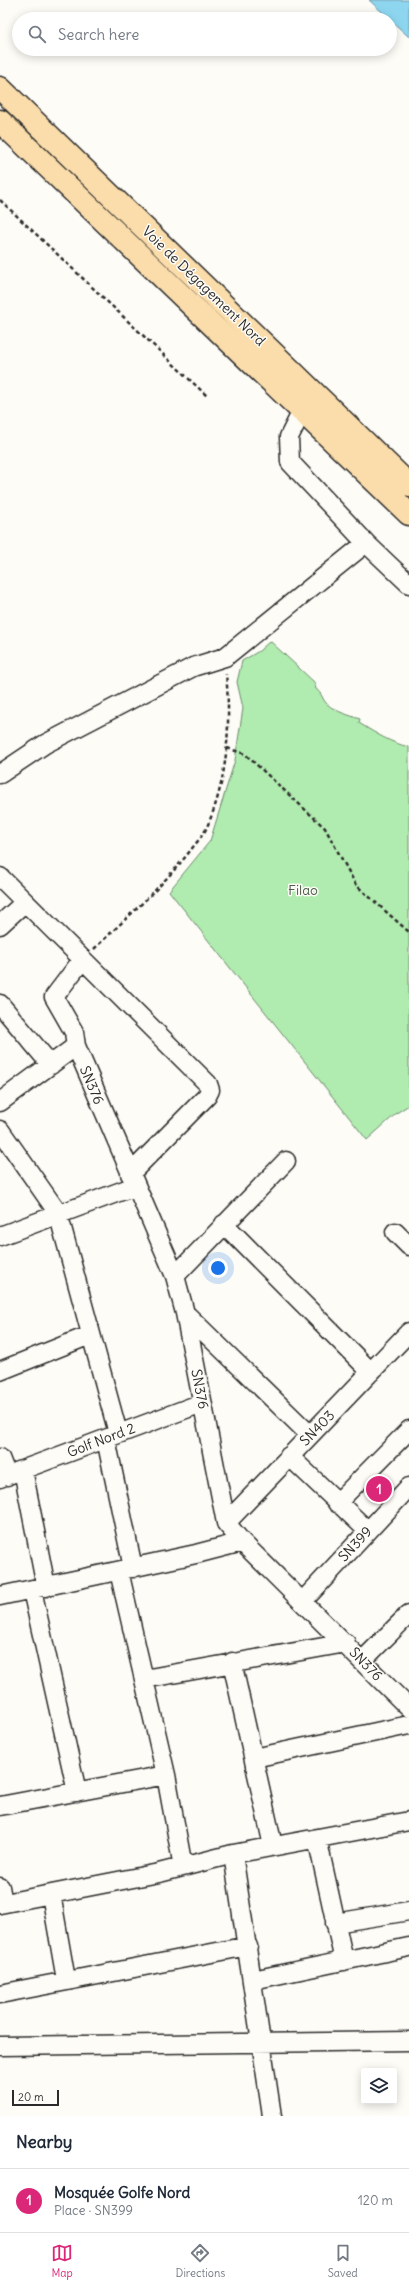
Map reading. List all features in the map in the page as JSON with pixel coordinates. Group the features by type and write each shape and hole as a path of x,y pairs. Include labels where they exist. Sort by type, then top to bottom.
{"highway":[{"name":"Voie de Dégagement Nord","path":"0,88 409,485"},
{"name":"Voie de Dégagement Nord","path":"0,121 409,514"}],"street":[{"path":"302,411 289,437 290,462 366,543 409,584"},
{"path":"0,774 45,744 193,667 225,657 366,543"},
{"path":"0,877 208,1084 210,1090 208,1096 133,1180 58,1213 0,1236"},
{"path":"0,925 25,902"},
{"path":"76,1046 74,1032 54,997 82,960"},
{"path":"0,1004 51,1065"},
{"name":"SN376","path":"0,1102 76,1046 175,1276 185,1313 226,1523 242,1542 346,1643 409,1708"},
{"path":"0,1130 58,1213 90,1336 112,1436 126,1570 144,1679 166,1775 183,1867"},
{"path":"175,1276 286,1161"},
{"path":"224,1224 371,1372"},
{"path":"395,1232 409,1246"},
{"path":"185,1313 310,1435"},
{"name":"SN403","path":"226,1523 409,1332"},
{"path":"0,1371 90,1336"},
{"name":"Golf Nord 2","path":"10,1474 202,1403"},
{"path":"337,1503 407,1437"},
{"path":"289,1456 367,1530"},
{"path":"0,1458 10,1474 39,1588 76,1792"},
{"name":"SN399","path":"303,1601 367,1530 409,1487"},
{"path":"0,1596 126,1570 242,1542"},
{"path":"363,1660 409,1614"},
{"path":"144,1679 232,1662 346,1643"},
{"path":"232,1662 273,1846"},
{"path":"254,1758 409,1725"},
{"path":"0,1806 166,1775"},
{"path":"1,1898 51,1894 183,1867 233,1854 409,1821"},
{"path":"317,1838 334,1923 344,1961"},
{"path":"233,1854 248,1946 272,2116"},
{"path":"51,1894 66,1980"},
{"path":"334,1923 409,1911"},
{"path":"0,1994 66,1980 248,1946"},
{"path":"253,1980 409,1947"},
{"path":"0,2046 409,2041"}],"path":[{"path":"0,200 207,396"},
{"path":"82,960 169,878 206,830 222,785 227,748 229,699 225,657"},
{"path":"227,748 245,754 325,828 356,885 409,932"}],"green space":[{"name":"Filao","path":"270,641 314,682 316,689 320,692 327,704 334,709 360,719 359,723 383,737 409,747 409,1105 398,1112 367,1140 169,891 210,841 235,760 243,708 237,682 242,661 259,651"}],"water":[{"path":"369,0 409,0 409,37 397,26 397,12 382,12"}],"place":[{"name":"Mosquée Golfe Nord","path":"379,1489"}]}
